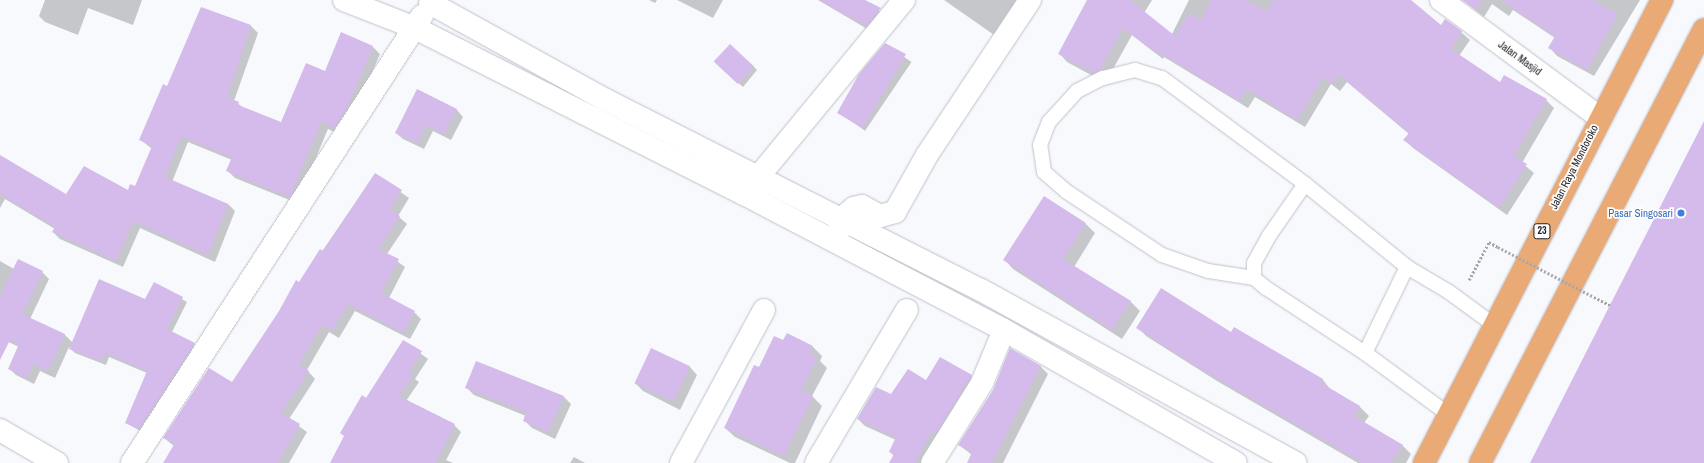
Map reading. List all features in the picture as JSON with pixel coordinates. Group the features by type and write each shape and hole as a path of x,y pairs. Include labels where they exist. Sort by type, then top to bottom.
{"highway":[{"name":"Jalan Raya Mondoroko","path":"1424,463 1599,117 1662,0"},
{"path":"1480,463 1704,30"}],"street":[{"path":"344,0 424,13 606,100 759,176 1107,357 1296,463"},
{"path":"759,176 904,0"},
{"path":"832,241 844,220 854,208 862,206 880,216 895,212 927,155 1030,0"},
{"name":"Jalan Masjid","path":"1441,0 1599,117"},
{"path":"424,13 832,241 1004,330 1236,463"},
{"path":"132,463 424,13"},
{"path":"681,463 764,310"},
{"path":"816,463 907,310"},
{"path":"932,463 982,383 1004,330"},
{"path":"0,430 57,463"}],"lane":[{"path":"1449,415 1365,353 1266,288 1254,278 1208,271 1162,255 1067,192 1044,172 1040,145 1048,122 1077,91 1103,78 1135,70 1162,78 1305,184 1407,267 1459,298 1494,325"},
{"path":"1254,278 1254,263 1269,236 1305,184"},
{"path":"1365,353 1407,267"}],"path":[{"path":"1459,298 1489,242 1610,305"}],"building":[{"path":"819,0 865,0 881,8 866,26"},
{"path":"1087,0 1130,0 1175,36 1189,13 1201,20 1211,0 1246,0 1267,11 1273,0 1411,0 1441,25 1445,19 1462,31 1451,49 1500,82 1504,75 1547,99 1514,156 1527,164 1499,208 1403,140 1409,133 1339,75 1332,84 1323,77 1297,120 1247,89 1239,101 1155,50 1154,52 1123,28 1100,70 1094,73 1058,54"},
{"path":"1462,0 1482,0 1476,10"},
{"path":"1501,0 1592,0 1618,14 1587,70 1548,48 1555,36"},
{"path":"201,7 251,25 227,97 239,102 238,105 281,122 306,63 325,71 341,32 373,46 346,110 334,128 321,122 290,197 226,171 232,157 181,136 165,177 228,204 208,255 133,221 116,261 52,232 55,227 0,194 0,155 66,194 84,166 128,190 130,184 135,186 152,146 139,140 163,84 167,86"},
{"path":"885,43 906,54 863,128 837,113 859,74"},
{"path":"730,44 754,67 738,84 714,62"},
{"path":"417,89 457,109 444,134 426,125 417,143 395,133"},
{"name":"Pasar Singosari","path":"1704,121 1704,463 1530,463 1610,305"},
{"path":"375,173 402,190 390,209 400,216 378,249 399,259 381,293 415,311 403,333 348,304 332,331 322,325 299,364 309,371 281,413 300,424 278,463 163,463 175,443 163,438 209,368 232,382 279,311 296,280 299,282 320,249 323,251"},
{"path":"1044,196 1086,223 1063,259 1131,301 1112,330 1003,260"},
{"path":"18,259 43,271 22,314 65,334 48,371 33,364 27,378 8,369 19,344 10,340 0,360 0,296"},
{"path":"99,279 145,299 154,282 183,297 167,329 195,343 139,429 125,423 147,371 105,353 101,361 69,349"},
{"path":"1161,288 1231,332 1234,327 1323,379 1321,383 1360,406 1354,416 1403,445 1391,463 1363,463 1207,373 1136,328"},
{"path":"787,333 813,346 809,353 818,357 801,390 813,396 784,456 724,428 754,365 759,367 774,336 783,340"},
{"path":"403,340 422,351 409,372 413,375 399,396 455,424 435,463 330,463 344,436 340,433 362,395 366,398"},
{"path":"651,348 690,366 673,402 635,383"},
{"path":"1010,348 1041,366 992,463 967,463 972,452 958,445 993,390"},
{"path":"940,357 972,375 936,433 932,431 915,463 889,463 894,454 889,452 896,437 857,419 876,387 891,394 908,369 926,380"},
{"path":"476,361 564,396 548,432 523,421 526,412 465,388"}],"place":[{"name":"Pasar Singosari","path":"1681,213"}]}
